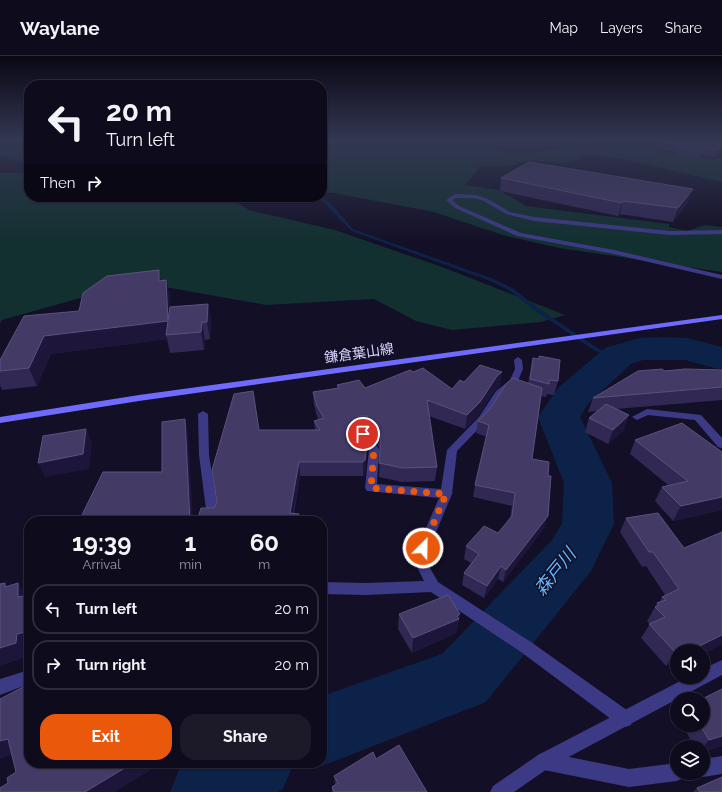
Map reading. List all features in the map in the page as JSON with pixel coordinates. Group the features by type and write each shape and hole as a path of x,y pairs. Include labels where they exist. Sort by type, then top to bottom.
{"main road":[{"name":"鎌倉葉山線","path":"0,420 139,398 722,317"}],"street":[{"path":"722,232 670,233 538,220 508,213 486,200 474,196 456,196 449,200 463,210 519,234 614,252 722,277"},
{"path":"518,360 519,369 514,381 499,393 483,419 452,450 446,494 423,548 420,562 433,586 526,647 624,719"},
{"path":"638,417 647,412 698,417 722,445"},
{"path":"203,414 204,455 213,516"},
{"path":"363,434 374,449 371,488 446,494"},
{"path":"327,588 366,589 433,586"},
{"path":"501,791 544,761 722,667"},
{"path":"0,687 24,679"},
{"path":"544,761 629,778 670,773"},
{"path":"710,767 722,765"}],"green space":[{"path":"0,174 24,174 24,202 236,202 249,210 335,230 442,267 565,315 541,322 452,330 416,321 374,299 266,305 137,282 2,320 0,323"},
{"path":"327,174 473,174 465,185 499,190 526,206 669,224 669,227 687,231 705,225 722,227 722,272 559,248 503,235 434,212 327,192"},
{"path":"689,174 722,174 722,182"}],"building":[{"path":"507,174 604,174 693,189 678,208 623,201 622,203 501,178"},
{"path":"159,270 159,281 166,280 168,320 170,307 208,304 207,322 202,322 201,332 166,335 168,321 44,336 29,368 0,371 0,360 24,316 79,311 83,293 107,276"},
{"path":"539,356 560,360 558,381 549,380 549,384 530,379 533,358 539,359"},
{"path":"480,365 502,372 497,376 480,402 467,415 427,400 437,467 403,468 379,463 381,435 367,416 359,416 357,419 368,435 365,460 363,462 299,462 290,513 299,514 298,516 199,516 201,508 214,508 217,503 212,470 234,394 253,391 259,430 320,430 314,421 324,418 317,406 313,392 339,388 337,385 359,380 365,388 410,370 413,372 423,368 452,389 460,380 464,382"},
{"path":"662,369 665,371 685,369 722,370 722,387 593,398 638,371"},
{"path":"513,378 542,388 532,459 549,462 548,476 551,476 548,516 506,570 501,566 487,586 464,573 479,554 466,546 484,526 498,533 512,516 515,493 475,485 489,425 478,421 489,410 506,384"},
{"path":"606,404 629,415 613,430 589,418"},
{"path":"185,419 190,516 81,516 103,472 162,472 162,422"},
{"path":"682,423 722,452 722,497 681,506 662,487 688,481 635,440"},
{"path":"86,429 83,454 38,463 43,436"},
{"path":"658,513 684,548 722,532 722,635 703,644 670,644 670,647 649,624 665,617 655,607 659,605 657,603 666,600 662,597 679,589 653,552 649,552 626,518"},
{"path":"5,583 5,587 18,583 18,597 24,596 24,632 17,634 16,643 0,648 0,584"},
{"path":"448,595 460,614 457,616 459,619 413,638 399,614"},
{"path":"24,687 24,768 125,768 85,792 0,792 0,788 8,783 7,778 16,772 8,739 0,741 0,699"},
{"path":"722,689 722,736 709,740 704,732 710,732 710,695"},
{"path":"399,745 427,792 334,792 332,787 338,783 334,776 373,752 376,759"},
{"path":"722,777 722,792 700,792 697,788"}],"waterway":[{"path":"326,202 343,222 352,230 492,280 512,290 536,309 597,350 618,356"},
{"name":"森戸川","path":"327,729 463,679 572,555 588,524 588,483 559,417 572,397 618,356 639,349 687,349 722,359"},
{"name":"森戸川","path":"208,792 249,768"}],"route":[{"path":"363,434 374,449 371,488 446,494 423,548"}]}
